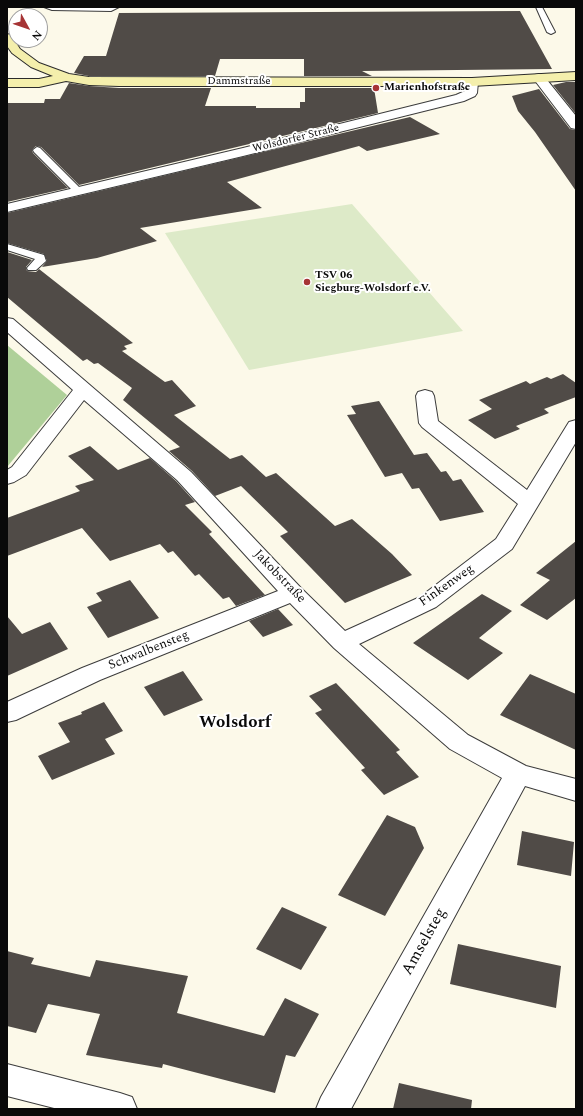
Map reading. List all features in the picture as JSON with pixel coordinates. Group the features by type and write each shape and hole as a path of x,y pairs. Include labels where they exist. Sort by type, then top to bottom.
{"street":[{"path":"10,48 35,65 66,77"},
{"path":"472,82 576,76"},
{"name":"Dammstraße","path":"7,84 39,83 66,77 89,81 119,82 472,82"},
{"path":"539,78 576,124"},
{"name":"Wolsdorfer Straße","path":"7,208 79,192 460,98 471,93 472,82"},
{"name":"Jakobstraße","path":"7,323 184,476 293,593 342,642 459,742 518,774 576,790"},
{"path":"7,478 19,471 83,389"},
{"path":"425,396 430,423 530,503"},
{"name":"Finkenweg","path":"342,642 428,602 504,544 576,426"},
{"name":"Schwalbensteg","path":"7,713 91,674 293,593"},
{"name":"Amselsteg","path":"333,1109 518,774"},
{"path":"7,1080 120,1109"}],"lane":[{"path":"47,7 96,9 110,9 116,7"},
{"path":"539,7 551,32"},
{"path":"37,150 79,192"},
{"path":"7,248 40,257 40,261 32,268"}],"green space":[{"name":"TSV 06 Siegburg-Wolsdorf e.V.","path":"352,204 463,331 249,370 165,233"},
{"path":"7,345 67,395 7,467"}],"building":[{"path":"520,11 552,69 362,71 372,76 304,76 304,59 220,59 215,76 89,76 74,73 84,56 106,56 119,13"},
{"path":"566,82 576,82 576,114 553,85"},
{"path":"69,83 119,88 211,88 205,106 256,106 256,108 300,108 300,102 305,102 305,88 374,88 378,113 79,185 41,147 36,146 32,150 33,153 68,188 7,202 7,103 44,103 45,99 60,99"},
{"path":"539,89 570,129 576,130 576,191 535,132 518,111 512,96"},
{"path":"410,117 440,134 367,151 359,146 227,182 262,208 140,228 157,241 97,258 42,267 47,261 44,254 7,243 7,213"},
{"path":"7,252 32,260 26,267 27,271 36,272 39,269 133,343 124,346 127,349 122,351 165,382 172,380 196,406 174,415 230,459 242,455 266,477 276,473 335,526 352,519 392,554 412,575 345,603 280,536 288,532 241,486 215,496 192,471 169,451 180,447 123,400 132,388 98,363 94,364 87,359 83,361 7,297"},
{"path":"563,374 576,383 576,397 544,409 549,413 516,426 520,429 495,439 468,420 492,409 479,400 526,381 530,384 547,377 551,379"},
{"path":"379,401 414,455 427,453 441,472 446,471 453,481 461,479 484,512 440,521 419,488 412,489 402,473 385,477 347,415 356,414 351,406"},
{"path":"90,446 118,470 150,458 176,481 195,502 185,505 212,532 209,534 265,595 236,606 229,597 223,599 199,574 195,576 173,551 168,553 160,544 110,561 82,528 7,556 7,518 80,491 75,486 94,480 68,456"},
{"path":"576,541 576,598 547,620 520,605 550,580 536,573"},
{"path":"130,580 159,618 108,638 87,607 102,601 96,593"},
{"path":"482,594 512,611 479,638 503,653 468,680 413,643"},
{"path":"278,609 293,625 263,637 249,621"},
{"path":"7,616 22,634 50,622 68,649 7,676"},
{"path":"183,671 203,700 164,716 144,687"},
{"path":"530,674 576,694 576,750 500,715"},
{"path":"336,683 400,750 396,752 419,777 384,795 361,770 365,768 315,713 322,710 309,696"},
{"path":"104,702 123,731 105,739 115,754 52,780 38,756 70,742 58,723 82,714 81,712"},
{"path":"387,815 415,827 424,848 385,916 338,895"},
{"path":"522,831 574,842 571,876 517,865"},
{"path":"282,907 327,927 301,970 256,949"},
{"path":"458,944 561,966 556,1008 450,984"},
{"path":"7,951 34,958 31,964 90,977 96,960 188,976 177,1013 264,1036 285,998 319,1014 295,1057 286,1055 275,1093 163,1064 162,1068 86,1055 100,1014 48,1004 36,1033 7,1026"},
{"path":"399,1083 472,1100 471,1109 393,1109"}],"place":[{"name":"Marienhofstraße","path":"376,88"},
{"name":"TSV 06 Siegburg-Wolsdorf e.V.","path":"307,282"}],"district":[{"name":"Wolsdorf","path":"235,724"}]}
